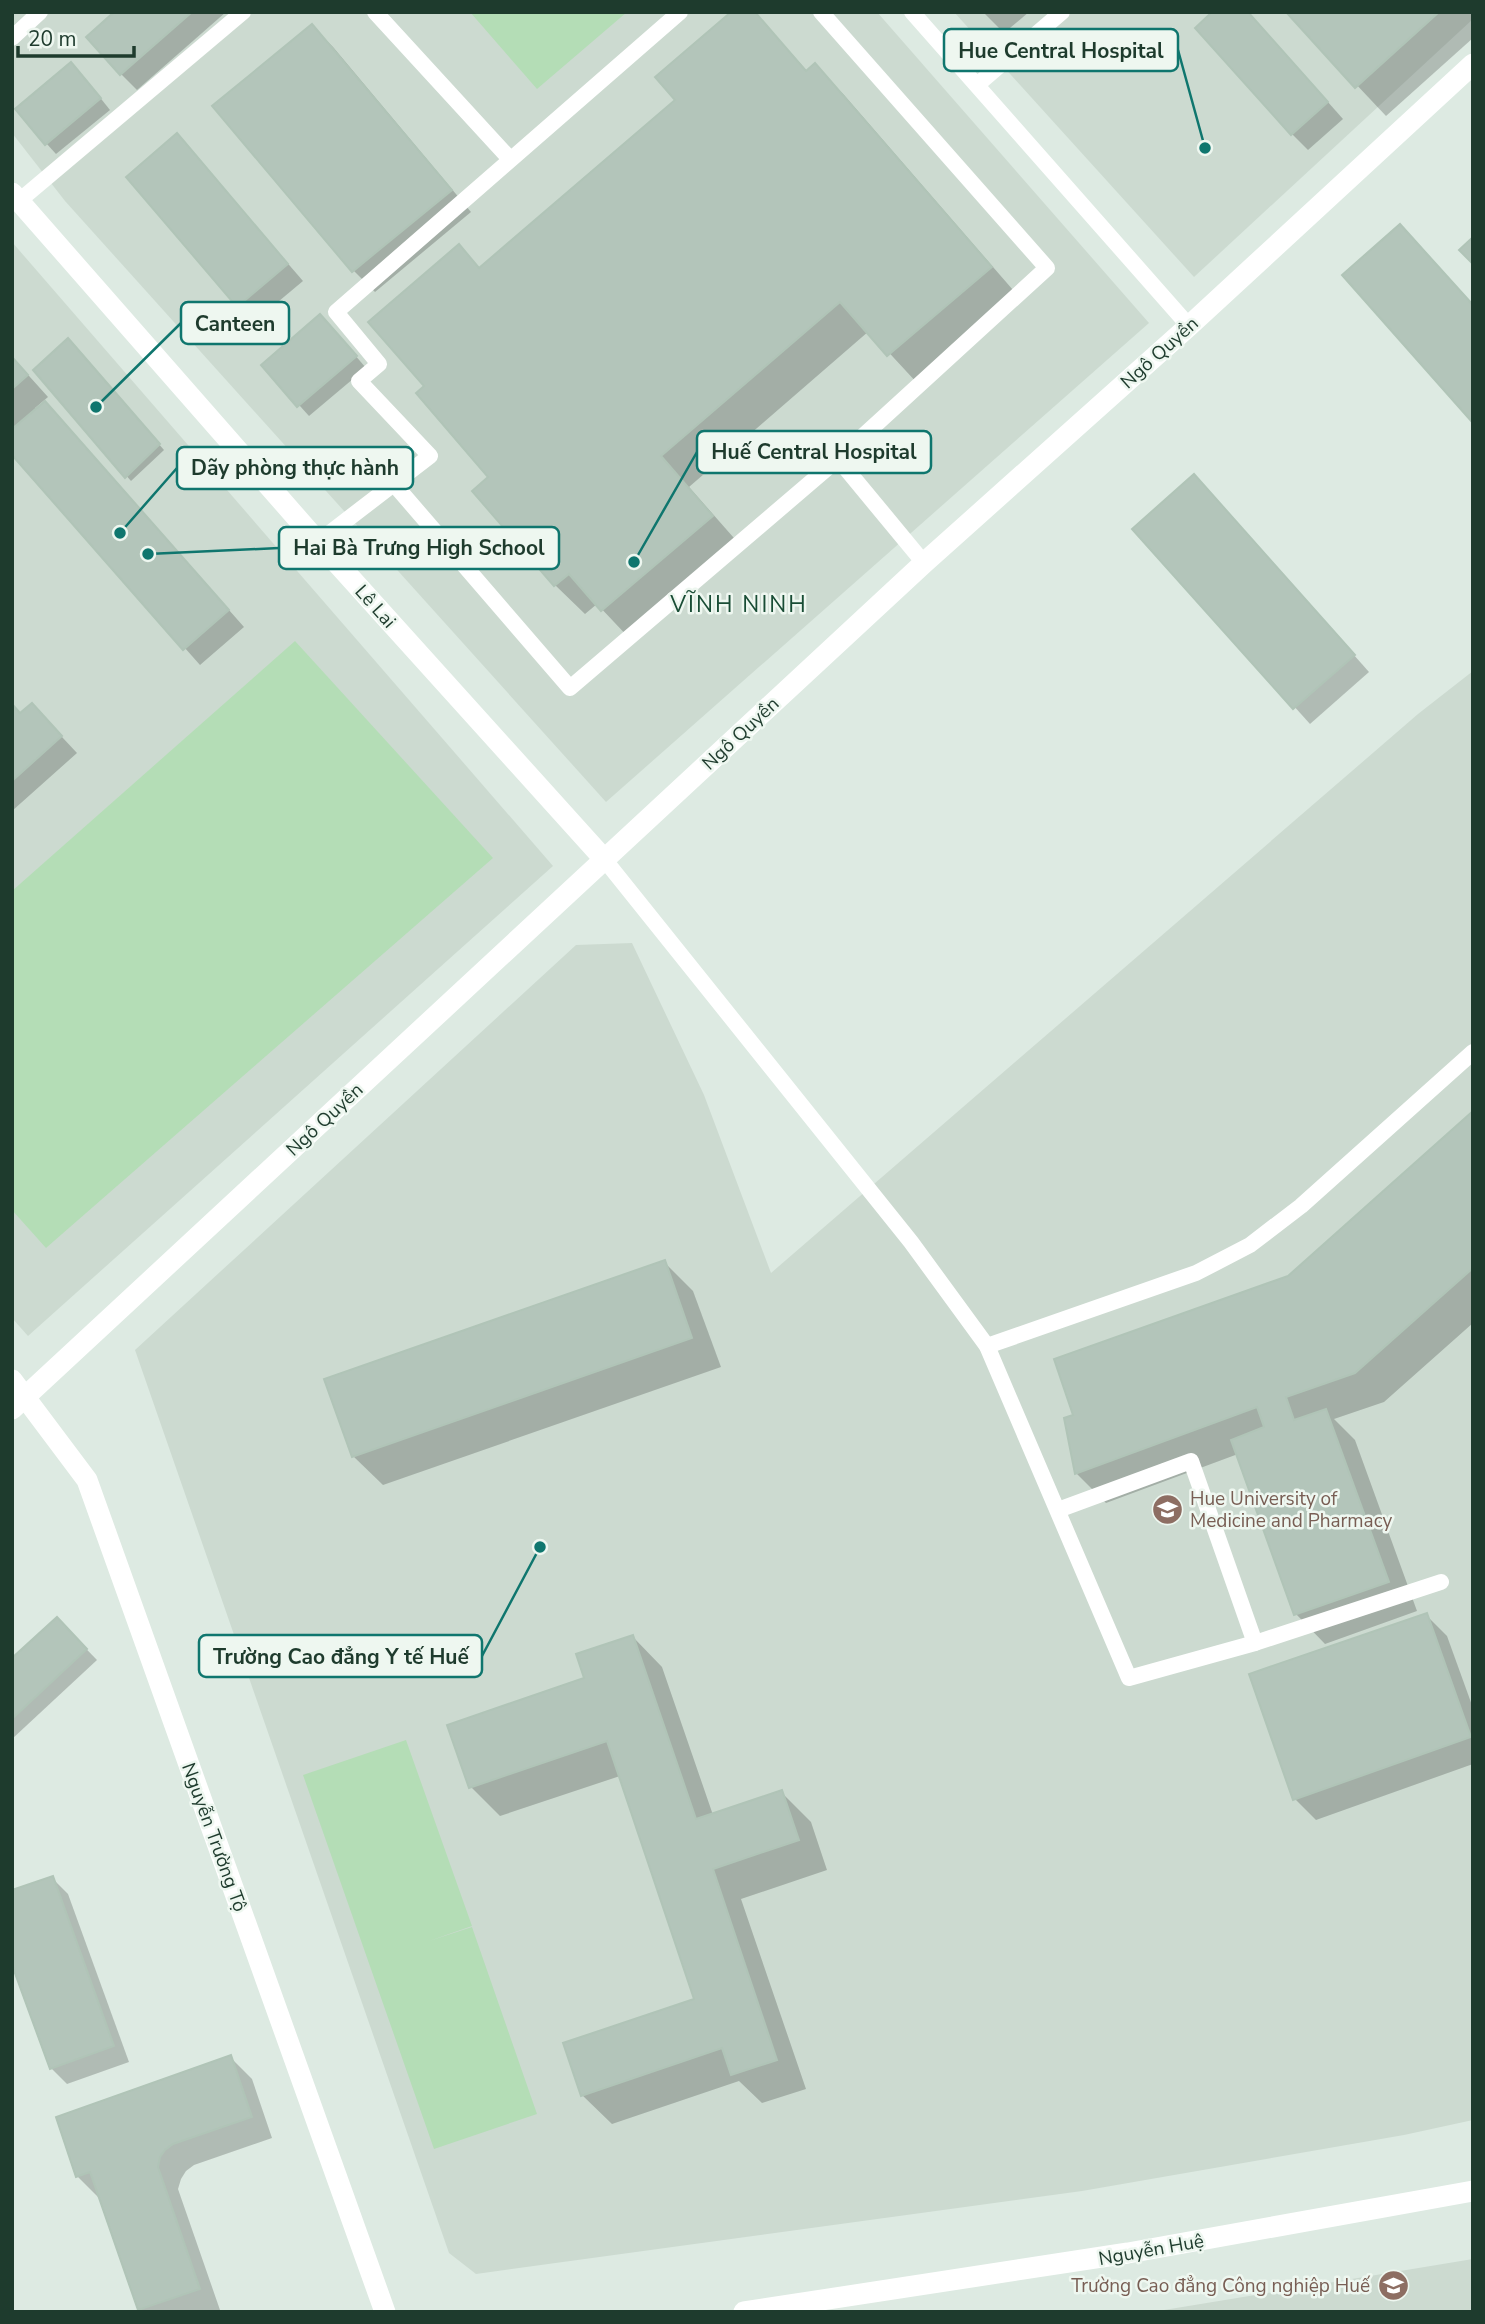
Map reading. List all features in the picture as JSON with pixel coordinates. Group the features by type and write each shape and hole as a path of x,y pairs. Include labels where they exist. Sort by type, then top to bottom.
{"street":[{"name":"Ngô Quyền","path":"17,1395 924,563 1189,326 1473,64"},
{"name":"Lê Lai","path":"15,197 318,542 604,859"},
{"name":"Nguyễn Trường Tộ","path":"17,1395 87,1480 385,2312"},
{"name":"Nguyễn Huệ","path":"744,2312 1128,2253 1473,2191"}],"lane":[{"path":"12,38 40,12"},
{"path":"15,197 243,12"},
{"path":"375,12 510,159"},
{"path":"318,542 430,456 359,381 379,364 336,312 680,12"},
{"path":"394,484 570,688 838,459 1047,268 821,12"},
{"path":"912,12 1189,326"},
{"path":"977,85 1062,12"},
{"path":"838,459 924,563"},
{"path":"604,859 911,1242 987,1346 1129,1678 1255,1643 1441,1583"},
{"path":"987,1346 1196,1273 1250,1245 1301,1206 1473,1052"},
{"path":"1058,1510 1191,1461 1255,1643"}],"shaded area":[{"path":"12,12 877,12 1149,323 606,802 65,201 12,133"},
{"path":"954,12 1473,12 1473,19 1194,277"},
{"path":"12,242 553,866 28,1336 12,1318"},
{"path":"1473,671 1473,2120 1404,2135 1082,2191 476,2274 449,2253 135,1350 576,945 632,943 704,1095 771,1273 1418,714"},
{"name":"Trường Cao đẳng Công nghiệp Huế","path":"1473,2259 1473,2312 1152,2312"}],"green space":[{"path":"470,12 627,12 537,89"},
{"path":"295,641 493,858 46,1248 12,1210 12,891"},
{"path":"406,1740 472,1926 429,1941 472,1927 537,2114 434,2149 303,1775"}],"building":[{"path":"114,12 192,12 120,75 86,37"},
{"path":"731,12 755,12 806,71 815,63 992,267 887,356 840,302 661,456 713,516 601,611 569,574 554,586 472,491 488,477 416,393 424,386 368,322 459,244 479,268 675,100 655,77"},
{"path":"1212,12 1248,12 1328,102 1291,135 1195,28"},
{"path":"1286,12 1439,12 1355,88"},
{"path":"312,24 452,190 352,272 212,106"},
{"path":"71,62 101,98 45,145 15,109"},
{"path":"177,133 288,264 237,307 126,177"},
{"path":"1400,224 1473,305 1473,423 1342,275"},
{"path":"1473,237 1473,264 1459,250"},
{"path":"320,314 357,356 297,407 261,365"},
{"path":"68,338 160,444 125,478 33,370"},
{"path":"12,357 28,375 12,389"},
{"path":"45,401 229,610 183,650 12,455 12,429"},
{"path":"1194,474 1355,655 1293,709 1132,529"},
{"path":"32,703 62,736 12,781 12,704 20,713"},
{"path":"1473,1111 1473,1268 1355,1373 1286,1397 1294,1420 1326,1409 1389,1582 1294,1615 1231,1440 1264,1427 1257,1407 1075,1474 1064,1418 1073,1415 1054,1359 1288,1276"},
{"path":"665,1260 692,1338 352,1457 324,1379"},
{"path":"1427,1613 1471,1737 1293,1800 1249,1674"},
{"path":"57,1617 87,1649 12,1719 12,1658"},
{"path":"633,1635 696,1819 782,1790 799,1840 713,1869 777,2060 731,2075 722,2048 581,2096 563,2043 694,1999 607,1741 469,1788 447,1725 584,1678 576,1654"},
{"path":"53,1876 114,2046 50,2069 12,1965 12,1890"},
{"path":"231,2055 252,2117 173,2144 160,2157 158,2167 200,2289 138,2310 90,2172 76,2177 56,2117"}],"place":[{"name":"Hue Central Hospital","path":"1205,148"},
{"name":"Canteen","path":"96,407"},
{"name":"Dãy phòng thực hành","path":"120,533"},
{"name":"Hai Bà Trưng High School","path":"148,554"},
{"name":"Huế Central Hospital","path":"634,562"},
{"name":"Hue University of Medicine and Pharmacy","path":"1167,1509"},
{"name":"Trường Cao đẳng Y tế Huế","path":"540,1547"},
{"name":"Trường Cao đẳng Công nghiệp Huế","path":"1393,2285"}],"district":[{"name":"VĨNH NINH","path":"739,604"}]}
